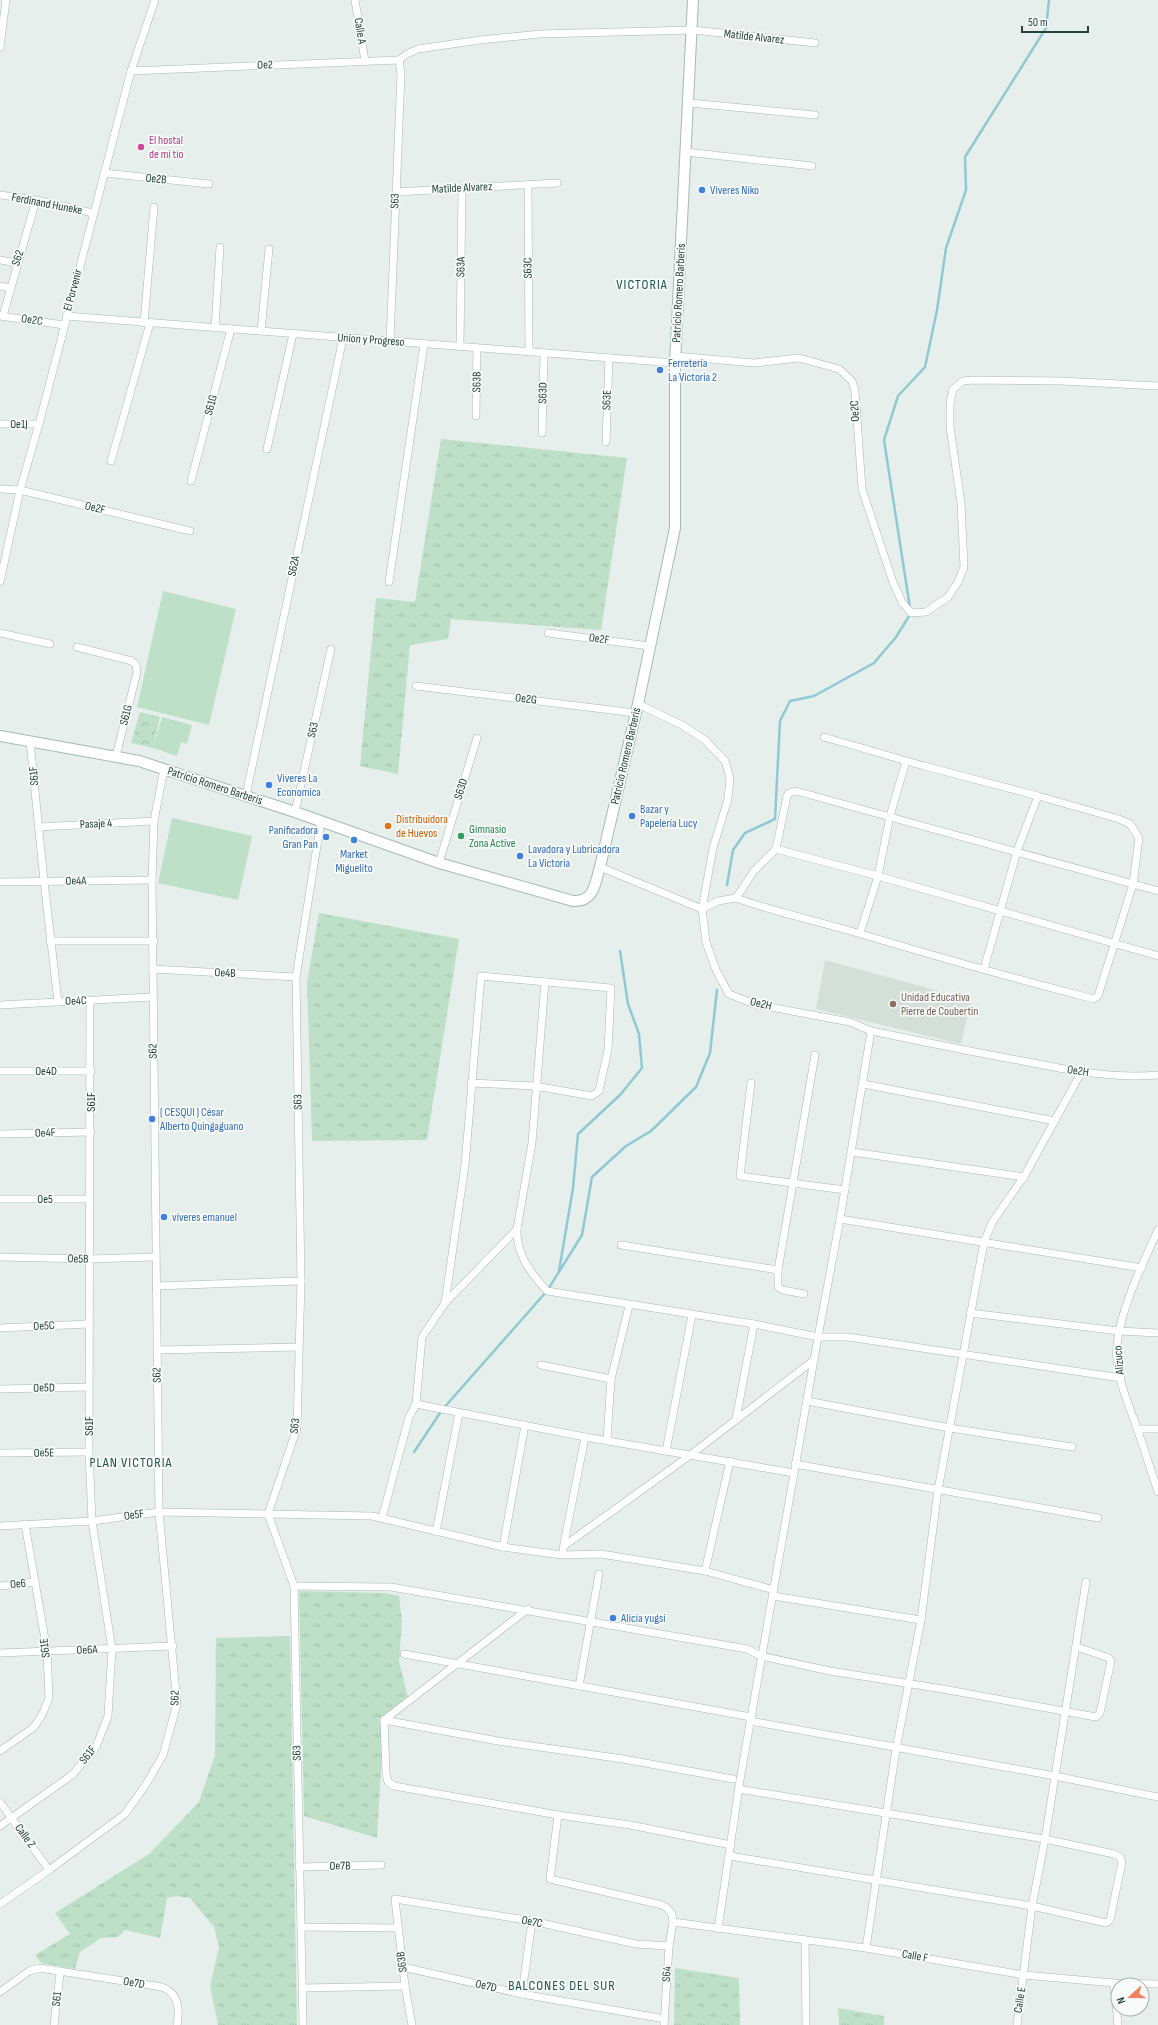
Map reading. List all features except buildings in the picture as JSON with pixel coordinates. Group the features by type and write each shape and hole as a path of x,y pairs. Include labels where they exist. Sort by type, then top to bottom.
{"street":[{"path":"0,45 6,0"},
{"name":"El Porvenir","path":"0,582 20,490 39,424 93,213 131,71 155,0"},
{"name":"Calle A","path":"355,0 365,62"},
{"name":"Patricio Romero Barberis","path":"0,736 139,761 321,820 439,863 578,902 589,897 593,893 636,709 675,528 676,359 686,152 690,103 693,0"},
{"name":"Matilde Alvarez","path":"399,60 418,49 480,40 540,34 693,30 815,44"},
{"name":"Oe2","path":"131,71 399,60"},
{"name":"S63","path":"390,341 401,75 399,60"},
{"path":"690,103 815,115"},
{"path":"686,152 812,166"},
{"name":"Oe2B","path":"104,173 209,184"},
{"name":"Matilde Alvarez","path":"396,192 557,183"},
{"name":"S63C","path":"528,185 529,352"},
{"name":"S63A","path":"460,347 462,188"},
{"name":"Ferdinand Huneke","path":"0,195 36,200 93,213"},
{"name":"S62","path":"1,316 36,200"},
{"path":"111,461 147,323 154,207"},
{"path":"215,328 220,247"},
{"path":"261,331 269,249"},
{"path":"0,260 17,263"},
{"path":"0,286 9,288"},
{"name":"Oe2C","path":"1,316 64,325"},
{"name":"Union y Progreso","path":"66,316 609,358 676,359"},
{"name":"S61G","path":"191,481 230,329"},
{"path":"267,449 293,334"},
{"name":"S62A","path":"246,795 342,338"},
{"path":"389,582 424,344"},
{"name":"S63B","path":"476,416 478,348"},
{"name":"S63D","path":"542,433 544,353"},
{"name":"S63E","path":"606,442 609,358"},
{"name":"Oe2C","path":"676,359 754,363 799,358 839,369 846,374 852,381 855,390 862,489 893,582 902,602 911,613 926,612 948,597 958,582 964,567 961,503 950,427 950,403 953,389 963,381 973,380 1062,381 1158,386"},
{"name":"Oe1J","path":"0,424 39,424"},
{"name":"Oe2F","path":"0,489 20,490 190,531"},
{"path":"0,633 50,644"},
{"name":"Oe2F","path":"548,633 650,646"},
{"name":"S61G","path":"77,647 132,661 136,664 137,672 116,756"},
{"name":"S63","path":"295,812 331,649"},
{"name":"Oe2G","path":"416,686 636,709"},
{"name":"Oe2H","path":"636,709 682,725 700,736 725,761 730,778 728,799 713,848 702,909 706,942 716,970 729,994 754,1004 850,1022 871,1030 998,1057 1082,1072 1135,1077 1158,1075"},
{"path":"600,867 702,909 718,901 736,898 767,909 860,933 984,970 1094,999 1098,996 1133,884 1139,838 1130,824 1120,819 906,761 824,737"},
{"name":"S63D","path":"439,863 477,738"},
{"name":"S61F","path":"30,741 50,941 58,1002"},
{"path":"860,933 878,876 890,816 906,761"},
{"name":"S62","path":"0,1904 50,1870 125,1814 145,1786 163,1755 177,1704 173,1646 159,1512 155,1257 152,997 154,941 152,880 154,821 164,769"},
{"path":"736,898 754,871 776,849 787,796 792,791 890,816 1158,891"},
{"path":"984,970 1017,851 1038,796"},
{"name":"S63","path":"303,2025 294,1586 268,1514 297,1428 298,1347 301,1281 296,977 321,820"},
{"name":"Pasaje 4","path":"38,827 154,821"},
{"path":"776,849 878,876 1158,956"},
{"name":"Oe4A","path":"0,882 152,880"},
{"path":"50,941 154,941"},
{"name":"Oe4B","path":"154,969 296,977"},
{"path":"445,1303 465,1164 471,1083 481,976 611,988 608,1050 599,1091 592,1096 535,1086 471,1083"},
{"path":"545,982 535,1086 532,1143 516,1236 523,1259 547,1291 629,1306 754,1324 818,1337 848,1337 1121,1378"},
{"name":"Oe4C","path":"0,1005 152,997"},
{"name":"S61F","path":"0,1826 72,1775 96,1747 108,1716 112,1649 92,1521 89,1452 88,1259 91,1132 90,1001"},
{"path":"718,1929 730,1856 738,1789 852,1152 871,1030"},
{"path":"804,1294 783,1290 778,1287 778,1270 815,1055"},
{"name":"Oe4D","path":"0,1071 91,1071"},
{"path":"866,1948 875,1880 896,1749 921,1620 938,1490 984,1242 993,1221 1024,1177 1082,1072"},
{"path":"751,1083 740,1176 845,1190"},
{"path":"863,1084 1055,1121"},
{"name":"Oe4F","path":"0,1134 91,1132"},
{"path":"852,1152 1024,1177"},
{"name":"Oe5","path":"0,1199 89,1198"},
{"path":"840,1220 1142,1268"},
{"path":"382,1518 409,1417 416,1404 422,1337 445,1303 517,1229"},
{"name":"Alizuco","path":"1157,1234 1142,1268 1119,1331 1116,1346 1121,1378 1158,1492"},
{"path":"621,1245 778,1270"},
{"name":"Oe5B","path":"0,1257 88,1259 155,1257"},
{"path":"156,1286 301,1281"},
{"path":"607,1440 611,1379 629,1306"},
{"path":"970,1313 1119,1331 1158,1333"},
{"path":"666,1451 692,1315"},
{"name":"Oe5C","path":"0,1328 88,1324"},
{"path":"736,1419 754,1324"},
{"path":"157,1350 298,1347"},
{"path":"564,1546 690,1456 814,1360"},
{"path":"541,1365 611,1379"},
{"name":"Oe5D","path":"0,1389 88,1387"},
{"path":"807,1400 950,1428 1072,1447"},
{"path":"416,1404 586,1438 607,1440 690,1456 730,1461 794,1473"},
{"path":"436,1532 459,1413"},
{"path":"503,1547 525,1425"},
{"path":"1137,1429 1158,1430"},
{"path":"562,1555 586,1438"},
{"name":"Oe5E","path":"0,1453 89,1452"},
{"path":"705,1571 730,1461"},
{"path":"795,1464 1098,1518"},
{"name":"Oe5F","path":"0,1526 92,1521 159,1512 372,1516 503,1547 562,1555 602,1554 705,1571 773,1593 921,1620"},
{"name":"S61E","path":"0,1751 33,1728 42,1715 49,1698 46,1652 36,1582 25,1524"},
{"path":"579,1686 600,1574"},
{"name":"Oe6","path":"0,1586 36,1582"},
{"name":"Calle E","path":"1017,2025 1032,1906 1045,1840 1064,1713 1077,1647 1086,1582"},
{"path":"294,1586 391,1587 528,1609 747,1649 761,1656 830,1671 1064,1713 1096,1717 1099,1716 1111,1664 1109,1658 1077,1647"},
{"path":"384,1720 528,1609"},
{"name":"Oe6A","path":"0,1653 173,1646"},
{"path":"404,1654 750,1719 896,1749 1055,1776 1158,1797"},
{"path":"384,1720 498,1741 623,1759 733,1780"},
{"path":"384,1720 386,1774 388,1782 394,1786 630,1826 731,1845"},
{"path":"730,1856 1032,1906 1106,1923 1110,1920 1122,1862 1120,1857 1114,1854 1045,1840 738,1789"},
{"name":"Calle Z","path":"0,1802 50,1870"},
{"path":"558,1815 550,1880 662,1905 668,1908 672,1914 673,1922"},
{"name":"Oe7B","path":"299,1867 381,1865"},
{"name":"S63B","path":"395,1899 405,1986 412,2025"},
{"name":"Oe7C","path":"395,1899 532,1921 636,1944 669,1946"},
{"path":"522,1994 532,1921"},
{"name":"Calle F","path":"673,1922 866,1948 1024,1975 1110,1983"},
{"name":"S64","path":"665,2022 669,1946 673,1922"},
{"path":"301,1927 398,1928"},
{"path":"805,1940 806,2025"},
{"name":"Oe7D","path":"403,1967 522,1994 665,2022"},
{"path":"0,1992 34,1969 40,1968 60,1973"},
{"name":"Oe7D","path":"60,1973 162,1987 169,1990 176,1997 180,2010 177,2025"},
{"name":"S61","path":"54,2025 60,1973"},
{"path":"302,1988 405,1986"}],"shaded area":[{"name":"Unidad Educativa Pierre de Coubertin","path":"825,960 971,1000 961,1044 816,1009"}],"green space":[{"path":"441,439 627,458 601,630 451,619 448,639 410,645 398,774 360,766 376,598 415,602"},
{"path":"163,591 236,609 209,725 137,707"},
{"path":"140,712 160,717 153,748 131,743"},
{"path":"162,717 192,725 187,744 181,742 177,756 153,748"},
{"path":"172,818 252,836 238,900 158,883"},
{"path":"319,913 459,939 427,1140 312,1141 307,983"},
{"path":"299,1591 386,1593 399,1596 402,1622 399,1662 409,1701 384,1720 377,1838 304,1816"},
{"path":"290,1636 297,2025 218,2025 210,1986 219,1947 214,1927 190,1898 177,1896 167,1898 160,1938 125,1930 118,1937 101,1938 80,1952 75,1969 41,1963 35,1955 70,1934 55,1913 149,1854 199,1802 215,1755 216,1638"},
{"path":"675,1968 739,1978 740,2025 674,2025"},
{"path":"838,2008 884,2016 884,2025 839,2025"}],"waterway":[{"path":"910,608 884,440 898,396 925,367 937,310 946,248 966,190 965,157 1046,28 1049,0"},
{"path":"727,885 733,850 745,833 775,819 780,721 790,701 814,696 874,663 896,637 911,613"},
{"path":"559,1271 573,1188 578,1134 620,1095 642,1068 639,1034 628,1004 620,951"},
{"path":"414,1452 442,1410 547,1291 582,1235 592,1177 626,1146 651,1131 696,1087 710,1053 717,990"}],"place":[{"name":"El hostal de mi tío","path":"141,147"},
{"name":"Viveres Niko","path":"702,190"},
{"name":"Ferretería La Victoria 2","path":"660,370"},
{"name":"Viveres La Economica","path":"269,785"},
{"name":"Bazar y Papelería Lucy","path":"632,816"},
{"name":"Distribuidora de Huevos","path":"388,826"},
{"name":"Gimnasio Zona Active","path":"461,836"},
{"name":"Panificadora Gran Pan","path":"326,837"},
{"name":"Market Miguelito","path":"354,840"},
{"name":"Lavadora y Lubricadora La Victoria","path":"520,856"},
{"name":"Unidad Educativa Pierre de Coubertin","path":"893,1004"},
{"name":"( CESQUI ) César Alberto Quingaguano","path":"152,1119"},
{"name":"víveres emanuel","path":"164,1217"},
{"name":"Alicia yugsi","path":"613,1618"}],"district":[{"name":"VICTORIA","path":"642,284"},
{"name":"PLAN VICTORIA","path":"131,1462"},
{"name":"BALCONES DEL SUR","path":"562,1985"}]}
